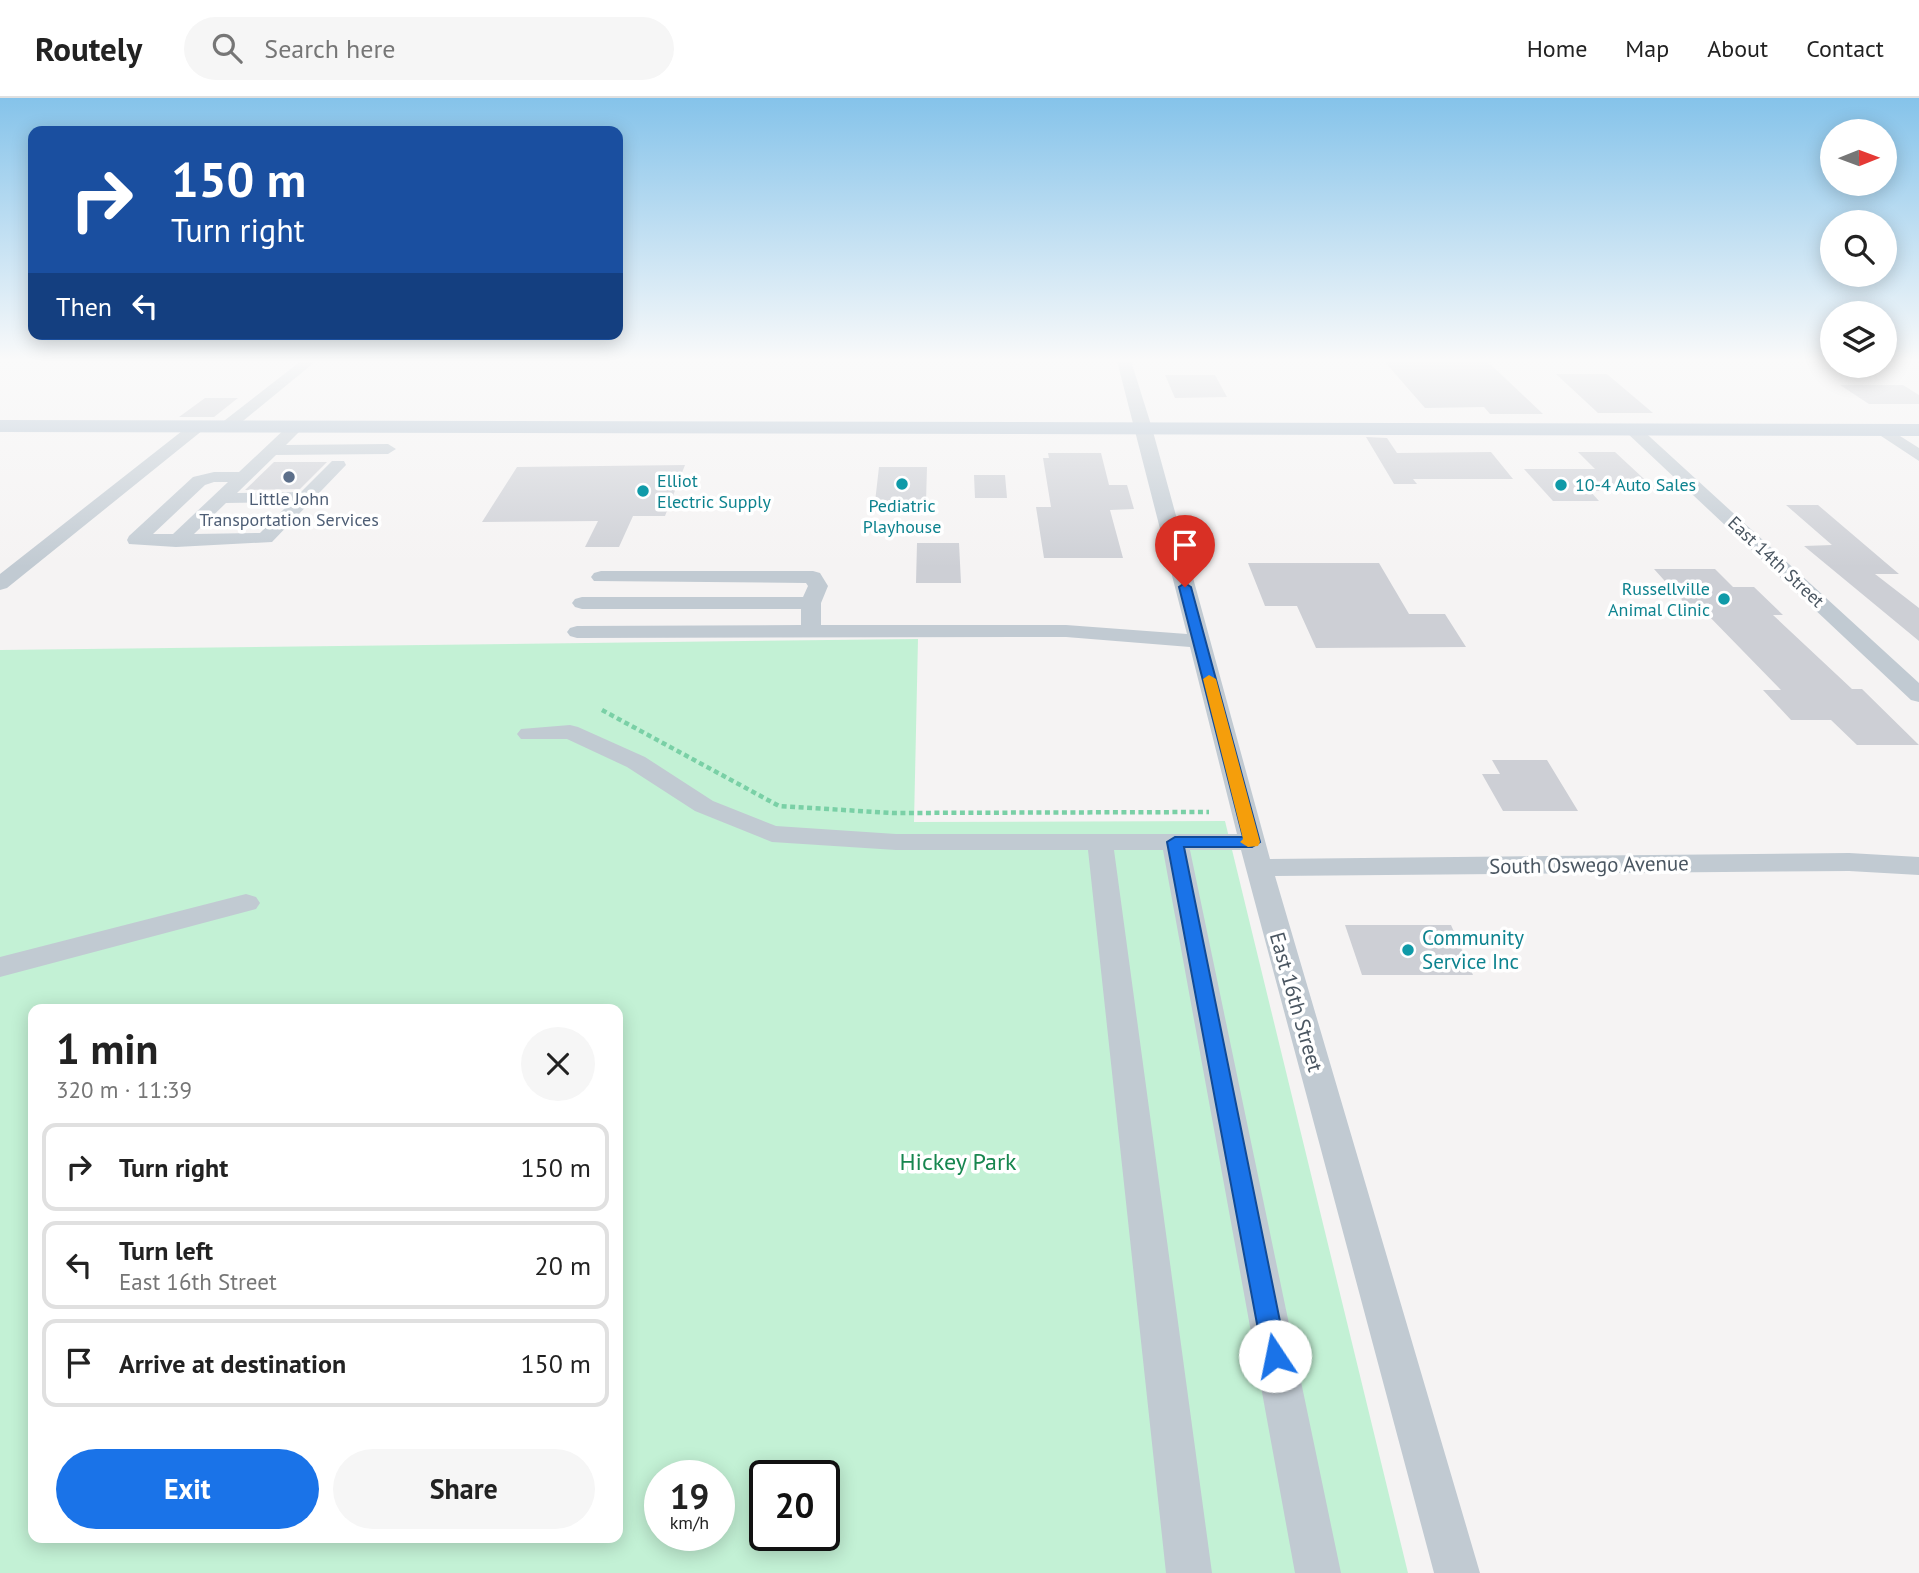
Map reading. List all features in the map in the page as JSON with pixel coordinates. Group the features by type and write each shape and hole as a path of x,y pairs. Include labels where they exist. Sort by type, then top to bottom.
{"street":[{"path":"3,579 193,430"},
{"path":"176,541 293,430"},
{"name":"East 16th Street","path":"1144,430 1256,855 1457,1573"},
{"name":"East 14th Street","path":"1633,430 1919,695"},
{"path":"1882,430 1919,456"},
{"path":"272,450 388,449"},
{"path":"244,477 214,477 199,481 136,540 265,538 338,465"},
{"path":"222,498 307,497"},
{"path":"601,576 813,577 818,586 811,603 811,630"},
{"path":"582,603 811,603"},
{"path":"577,632 1066,631 1200,641"},
{"name":"South Oswego Avenue","path":"529,734 570,732 636,762 704,806 772,834 896,842 1175,842 1256,855 1849,862 1919,866"},
{"path":"1100,842 1189,1573"},
{"path":"1175,842 1318,1573"},
{"path":"0,967 246,903"}],"path":[{"path":"602,710 779,806 892,813 1209,812"}],"green space":[{"name":"Hickey Park","path":"918,639 914,822 1225,821 1408,1573 0,1573 0,650"}],"building":[{"path":"1366,437 1387,438 1397,453 1491,452 1513,479 1413,479 1417,484 1394,484"},
{"path":"1578,452 1615,452 1656,490 1590,491 1599,501 1553,501 1524,469 1595,469"},
{"path":"1048,453 1101,453 1109,485 1127,485 1134,509 1110,510 1123,558 1044,558 1036,507 1051,507 1043,458 1049,458"},
{"name":"Little John Transportation Services","path":"274,462 327,462 300,489 245,490"},
{"path":"685,465 665,516 633,516 619,547 585,547 598,521 482,522 517,467"},
{"name":"Pediatric Playhouse","path":"879,467 927,467 926,502 875,502"},
{"path":"974,475 1005,475 1007,498 975,498"},
{"path":"1786,505 1818,505 1899,574 1875,574 1919,608 1919,641 1804,546 1832,545"},
{"path":"917,543 959,543 961,583 916,583"},
{"path":"1248,563 1379,563 1409,614 1445,614 1466,647 1316,648 1297,606 1265,606"},
{"path":"1654,569 1715,569 1733,587 1754,587 1783,615 1773,615 1852,689 1862,689 1919,745 1857,745 1831,720 1791,720 1763,690 1781,690 1703,610 1691,610"},
{"path":"1492,760 1547,760 1578,811 1503,811 1482,774 1500,774"},
{"name":"Community Service Inc","path":"1345,925 1451,925 1473,975 1362,975"}],"slow traffic":[{"path":"1209,679 1252,842 1248,842"}],"place":[{"name":"Little John Transportation Services","path":"289,477"},
{"name":"Pediatric Playhouse","path":"902,484"},
{"name":"10-4 Auto Sales","path":"1561,485"},
{"name":"Elliot Electric Supply","path":"643,491"},
{"name":"Russellville Animal Clinic","path":"1724,599"},
{"name":"Community Service Inc","path":"1408,950"}],"route":[{"path":"1185,587 1252,842 1175,842 1275,1356"}]}
